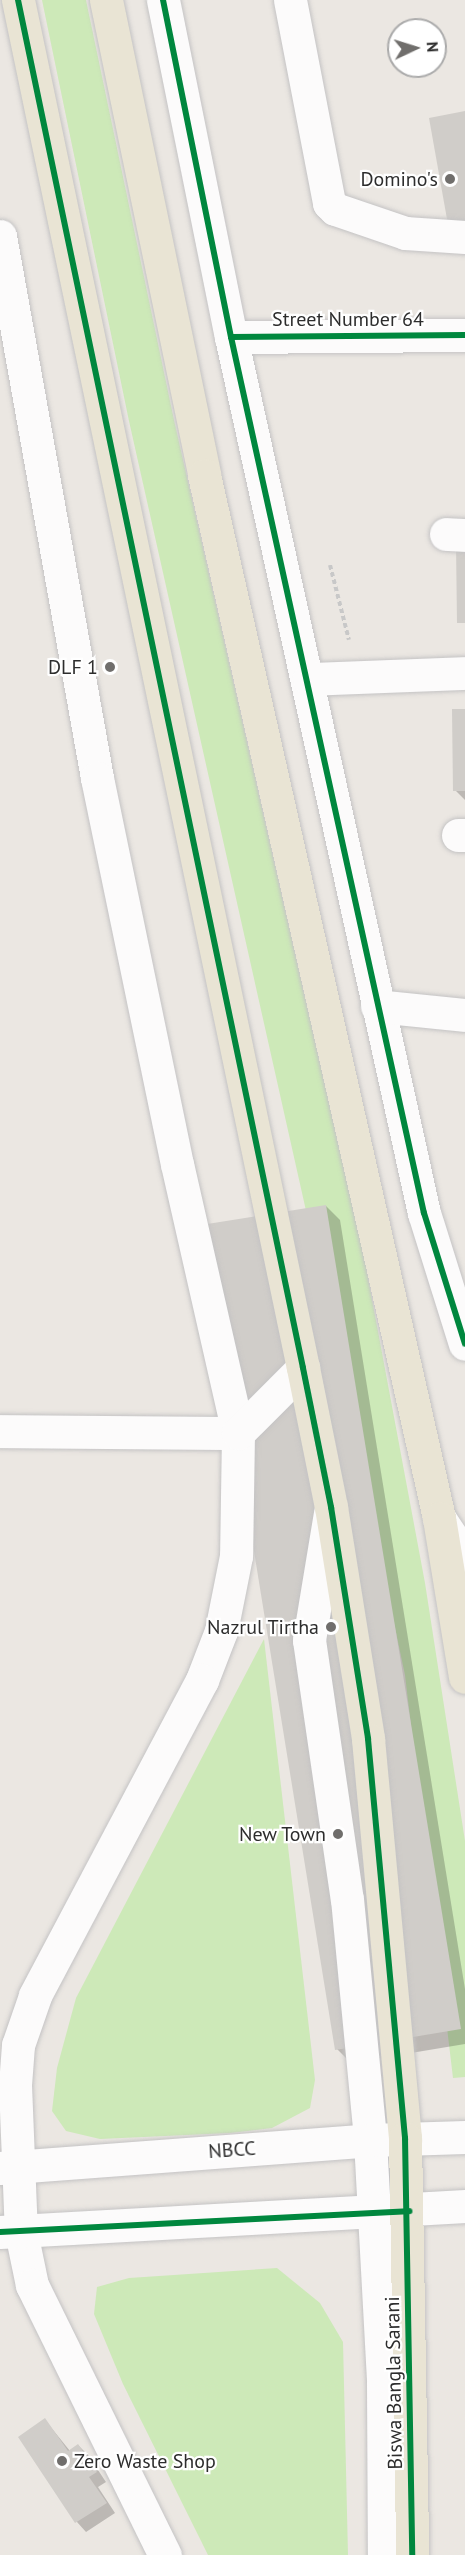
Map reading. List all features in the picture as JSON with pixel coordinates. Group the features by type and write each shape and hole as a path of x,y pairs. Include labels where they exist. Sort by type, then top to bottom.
{"main road":[{"name":"Biswa Bangla Sarani","path":"18,0 331,1506 368,1739 405,2138 409,2211 412,2555"},
{"path":"106,0 199,452 439,1518 465,1677"}],"street":[{"path":"163,0 231,337 309,679 377,1006 424,1213 465,1344"},
{"path":"290,0 329,203 335,209 405,233 465,237"},
{"path":"2,255 97,778 177,1164 238,1433 236,1556 221,1631 202,1680 35,1996 18,2045 9,2168 11,2232 36,2293 165,2555"},
{"name":"Street Number 64","path":"231,337 465,335"},
{"path":"309,679 465,674"},
{"path":"377,1006 465,1015"},
{"path":"0,1431 238,1433 303,1368"},
{"path":"331,1506 309,1640 347,1899 370,2140 383,2383 384,2555"},
{"path":"439,1518 465,1557"},
{"name":"NBCC","path":"9,2168 370,2140 465,2137"},
{"path":"11,2232 409,2211 465,2205"}],"path":[{"path":"330,565 350,646"}],"green space":[{"path":"42,0 86,0 174,420 366,1267 425,1583 465,1841 465,2077 453,2078 405,1675 324,1291 129,421"},
{"path":"264,1639 315,2080 310,2108 272,2128 230,2133 100,2139 66,2131 52,2111 57,2068 76,1998"},
{"path":"277,2268 320,2303 343,2342 348,2555 208,2555 123,2384 94,2314 97,2287 129,2278"}],"building":[{"path":"465,111 465,233 450,236 429,118"},
{"path":"456,543 465,543 465,623 457,623"},
{"path":"452,709 465,709 465,791 453,791"},
{"name":"Nazrul Tirtha","path":"326,1205 461,2029 335,2050 201,1225"},
{"name":"Zero Waste Shop","path":"45,2418 68,2451 78,2444 97,2472 89,2477 107,2503 75,2523 18,2437"}],"cycle path":[{"path":"18,0 331,1507 368,1739 405,2138 412,2555"},
{"path":"163,0 231,337 424,1213 465,1344"},
{"path":"231,337 465,335"},
{"path":"0,2232 409,2211"}],"place":[{"name":"Domino's","path":"450,179"},
{"name":"DLF 1","path":"110,667"},
{"name":"Nazrul Tirtha","path":"331,1627"},
{"name":"New Town","path":"338,1834"},
{"name":"Zero Waste Shop","path":"62,2461"}]}
